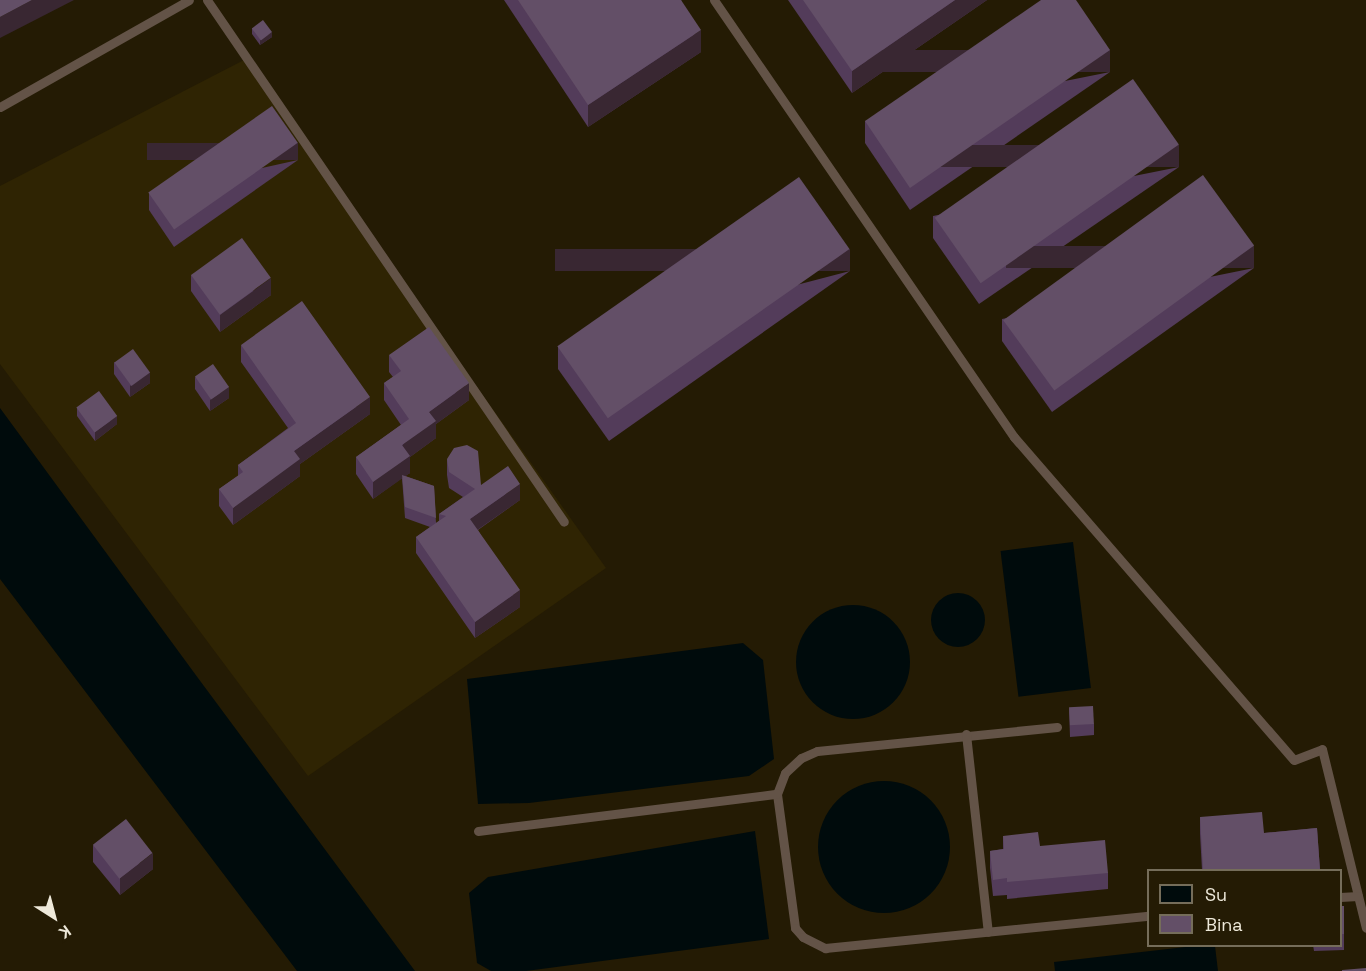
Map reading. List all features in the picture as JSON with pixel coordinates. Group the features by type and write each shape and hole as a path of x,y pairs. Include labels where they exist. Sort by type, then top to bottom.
{"lane":[{"path":"0,107 189,0"},
{"path":"207,0 564,522"},
{"path":"714,0 1014,437 1294,759 1322,749 1366,928"},
{"path":"1057,727 966,734 817,751 801,758 785,773 777,794 795,928 803,937 825,948 1147,916"},
{"path":"966,734 988,932"},
{"path":"478,831 777,794"},
{"path":"1342,897 1358,896"}],"shaded area":[{"path":"244,60 606,568 308,776 0,364 0,186"}],"water":[{"path":"0,408 415,971 297,971 0,579"},
{"path":"1073,542 1091,688 1018,697 1001,551"},
{"path":"958,593 968,595 977,601 983,610 985,620 983,630 977,639 968,645 958,647 948,645 939,639 933,630 931,620 933,610 939,601 948,595"},
{"path":"853,605 875,609 885,614 901,630 906,640 910,662 906,684 901,694 885,710 875,715 853,719 831,715 821,710 805,694 800,684 796,662 800,640 805,630 821,614 831,609"},
{"path":"743,643 763,660 774,759 749,776 529,803 478,804 467,679"},
{"path":"884,781 909,786 931,800 945,822 950,847 945,872 931,894 909,908 884,913 859,908 837,894 823,872 818,847 823,822 837,800 859,786"},
{"path":"755,831 769,939 526,971 491,971 477,963 469,893 488,877"},
{"path":"1185,947 1215,947 1218,971 1055,971 1054,962"}],"building":[{"path":"0,0 32,0 0,17"},
{"path":"518,0 681,0 701,30 588,105"},
{"path":"803,0 955,0 852,71"},
{"path":"1041,0 1076,0 1110,50 910,188 865,121"},
{"path":"263,20 272,32 261,40 252,28"},
{"path":"1133,79 1179,145 981,283 935,218"},
{"path":"272,106 298,143 174,229 148,193"},
{"path":"1203,175 1254,245 1054,391 1003,320"},
{"path":"799,177 849,249 608,418 557,346"},
{"path":"242,238 271,278 220,315 191,275"},
{"path":"302,301 370,397 294,451 300,459 233,508 219,489 243,472 238,465 296,423 241,345"},
{"path":"429,327 469,383 429,412 436,421 402,445 410,456 373,482 356,457 409,419 384,383 401,371 389,355"},
{"path":"133,349 150,372 131,386 114,363"},
{"path":"213,364 229,387 211,400 195,377"},
{"path":"99,391 117,416 95,433 76,407"},
{"path":"467,445 478,451 481,485 508,466 520,484 470,519 520,590 475,622 416,537 446,516 439,514 475,489 449,472 447,459 454,448"},
{"path":"402,475 434,486 436,518 405,507"},
{"path":"1093,706 1094,724 1070,725 1069,707"},
{"path":"1262,812 1264,833 1317,828 1320,869 1203,869 1200,817"},
{"path":"126,819 152,853 119,879 93,845"},
{"path":"1038,832 1040,846 1105,840 1108,873 1007,882 1007,878 993,880 990,851 1004,849 1003,836"},
{"path":"1342,906 1344,906 1344,934 1342,934"},
{"path":"1366,968 1366,971 1342,971 1342,970"}]}
